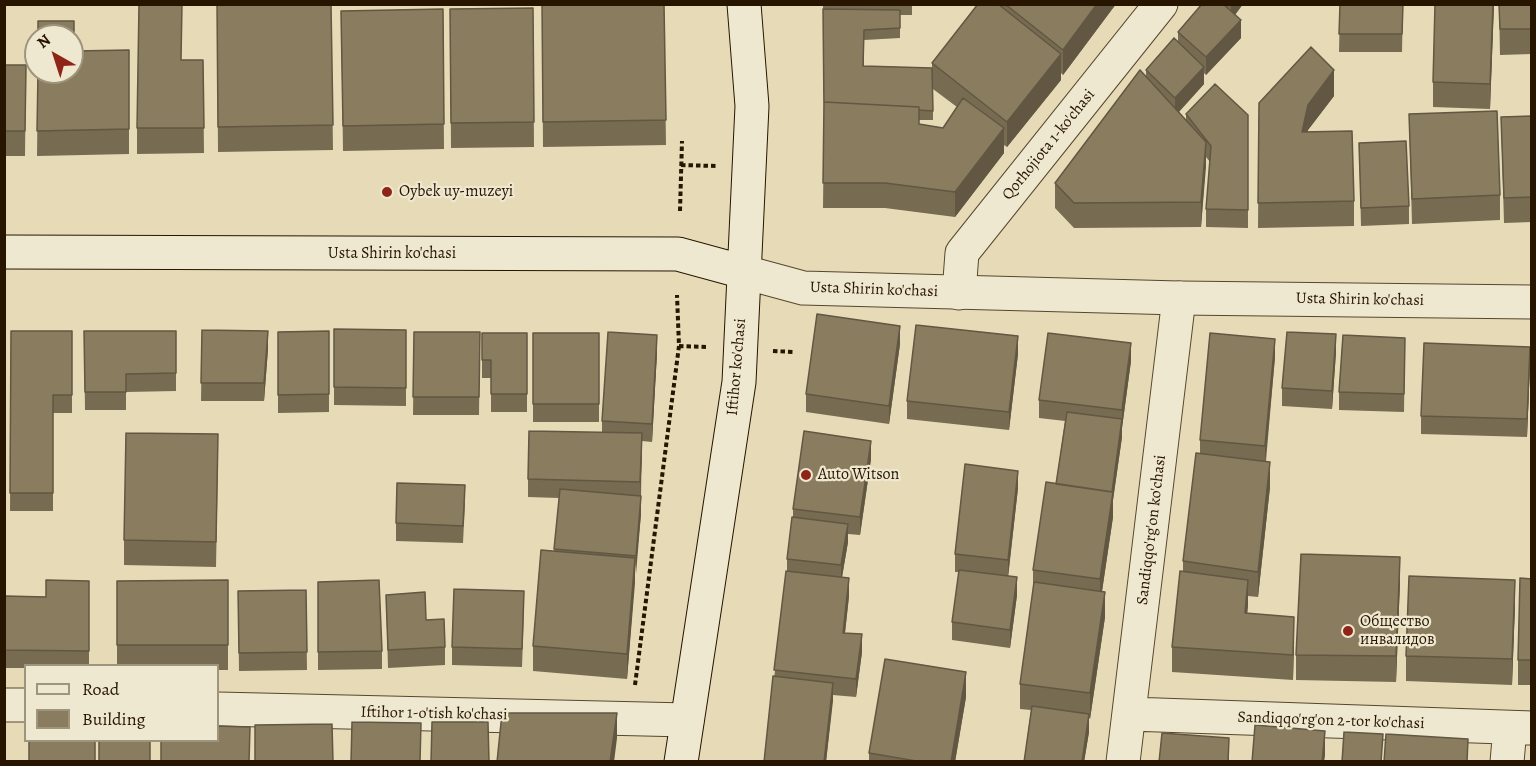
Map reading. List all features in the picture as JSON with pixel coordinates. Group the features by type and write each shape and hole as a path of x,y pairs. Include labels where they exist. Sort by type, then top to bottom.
{"street":[{"name":"Iftihor ko'chasi","path":"681,762 740,382 752,106 744,4"},
{"name":"Qorhojiota 1-ko'chasi","path":"958,293 962,253 1150,8"},
{"name":"Usta Shirin ko'chasi","path":"4,252 678,254 803,288 1179,298 1532,302"},
{"name":"Sandiqqo'rg'on ko'chasi","path":"1123,762 1179,298"},
{"path":"4,705 24,705"},
{"name":"Iftihor 1-o'tish ko'chasi","path":"219,709 687,720"},
{"name":"Sandiqqo'rg'on 2-tor ko'chasi","path":"1130,714 1521,728"},
{"path":"1507,762 1521,728"}],"path":[{"path":"680,211 682,141"},
{"path":"681,165 717,166"},
{"path":"631,718 679,346 677,295"},
{"path":"679,346 704,347"}],"building":[{"path":"139,4 182,4 181,60 203,60 204,128 137,128"},
{"path":"217,4 331,4 333,125 218,127"},
{"path":"542,4 664,4 666,120 543,122"},
{"path":"978,4 998,4 1061,54 1007,122 932,63"},
{"path":"1005,4 1097,4 1063,50"},
{"path":"1202,4 1223,4 1241,20 1206,57 1178,32"},
{"path":"1340,4 1403,4 1402,34 1339,34"},
{"path":"1435,4 1493,4 1490,84 1433,82"},
{"path":"1499,4 1532,4 1532,29 1500,29"},
{"path":"533,8 534,122 451,123 450,9"},
{"path":"443,9 444,124 343,126 341,11"},
{"path":"823,9 900,10 900,28 864,30 863,66 932,68 933,111 919,110 919,107 824,102 824,108"},
{"path":"38,21 74,21 74,24 38,24"},
{"path":"1174,38 1204,67 1175,98 1146,70"},
{"path":"1311,47 1334,70 1308,105 1302,132 1352,131 1354,201 1258,203 1259,103"},
{"path":"129,50 129,129 37,131 38,84 84,84 84,51"},
{"path":"4,65 24,65 25,131 4,131"},
{"path":"1140,70 1206,142 1201,202 1074,203 1055,183"},
{"path":"1215,84 1248,115 1248,210 1206,209 1211,146 1186,114"},
{"path":"963,98 1004,128 955,192 885,183 823,183 824,102 919,107 919,124 943,128"},
{"path":"1497,111 1500,195 1412,199 1409,114"},
{"path":"1532,116 1532,197 1504,198 1501,117"},
{"path":"1406,141 1409,206 1361,208 1359,143"},
{"path":"817,314 900,326 889,406 806,394"},
{"path":"916,325 1018,336 1009,412 907,401"},
{"path":"334,329 406,330 406,388 334,387"},
{"path":"202,330 268,331 264,383 201,383"},
{"path":"11,331 72,331 72,395 53,395 53,493 10,493"},
{"path":"84,331 176,331 176,373 126,374 126,392 85,392"},
{"path":"329,331 329,394 278,395 278,332"},
{"path":"414,332 480,332 479,397 413,397"},
{"path":"608,332 657,335 652,424 602,421"},
{"path":"1287,332 1336,334 1332,391 1282,388"},
{"path":"482,333 527,333 527,394 491,394 491,360 482,360"},
{"path":"533,333 599,333 599,404 533,404"},
{"path":"1048,333 1131,343 1122,410 1039,400"},
{"path":"1210,333 1275,339 1265,446 1200,440"},
{"path":"1343,335 1405,338 1404,394 1339,392"},
{"path":"1424,343 1530,347 1527,419 1421,416"},
{"path":"1067,412 1122,419 1112,492 1056,484"},
{"path":"529,431 642,433 640,482 528,479"},
{"path":"804,431 871,441 860,517 793,509"},
{"path":"126,433 218,434 216,542 124,540"},
{"path":"1196,453 1270,462 1258,572 1183,561"},
{"path":"965,464 1018,471 1008,560 955,554"},
{"path":"1046,482 1113,492 1100,579 1033,570"},
{"path":"397,483 465,485 463,526 396,523"},
{"path":"560,489 641,496 636,556 554,549"},
{"path":"792,517 848,524 841,565 787,559"},
{"path":"541,550 635,558 627,654 533,646"},
{"name":"Общество инвалидов","path":"1301,554 1400,557 1396,656 1296,655"},
{"path":"959,570 1017,577 1010,630 952,622"},
{"path":"786,571 849,578 843,633 862,634 856,679 774,670"},
{"path":"1180,571 1248,580 1245,613 1294,617 1293,655 1172,647"},
{"path":"1409,576 1515,580 1512,659 1406,656"},
{"path":"1520,578 1532,579 1532,660 1518,660"},
{"path":"46,580 89,581 89,651 4,650 5,596 46,597"},
{"path":"228,580 228,645 117,645 117,581"},
{"path":"379,580 382,651 318,652 318,582"},
{"path":"1034,582 1105,592 1090,693 1020,684"},
{"path":"454,589 524,591 522,649 452,647"},
{"path":"306,590 307,652 239,653 238,591"},
{"path":"425,592 426,620 444,619 445,647 388,650 386,595"},
{"path":"885,659 966,672 951,762 922,762 869,753"},
{"path":"773,676 833,683 824,762 764,762"},
{"path":"1032,706 1089,714 1082,762 1024,762"},
{"path":"502,713 617,713 610,762 497,762"},
{"path":"352,722 421,723 420,762 351,762"},
{"path":"432,722 488,722 489,762 431,762"},
{"path":"332,724 333,762 255,762 255,725"},
{"path":"1255,725 1325,731 1322,762 1252,762"},
{"path":"219,726 250,727 249,762 161,762 161,742 219,742"},
{"path":"1344,732 1383,734 1381,762 1342,762"},
{"path":"1162,733 1229,738 1228,762 1159,762"},
{"path":"1386,734 1468,739 1467,762 1384,762"},
{"path":"29,742 95,742 95,762 29,762"},
{"path":"99,742 150,742 150,762 99,762"}],"place":[{"name":"Oybek uy-muzeyi","path":"387,192"},
{"name":"Auto Witson","path":"806,475"},
{"name":"Общество инвалидов","path":"1348,631"}]}
